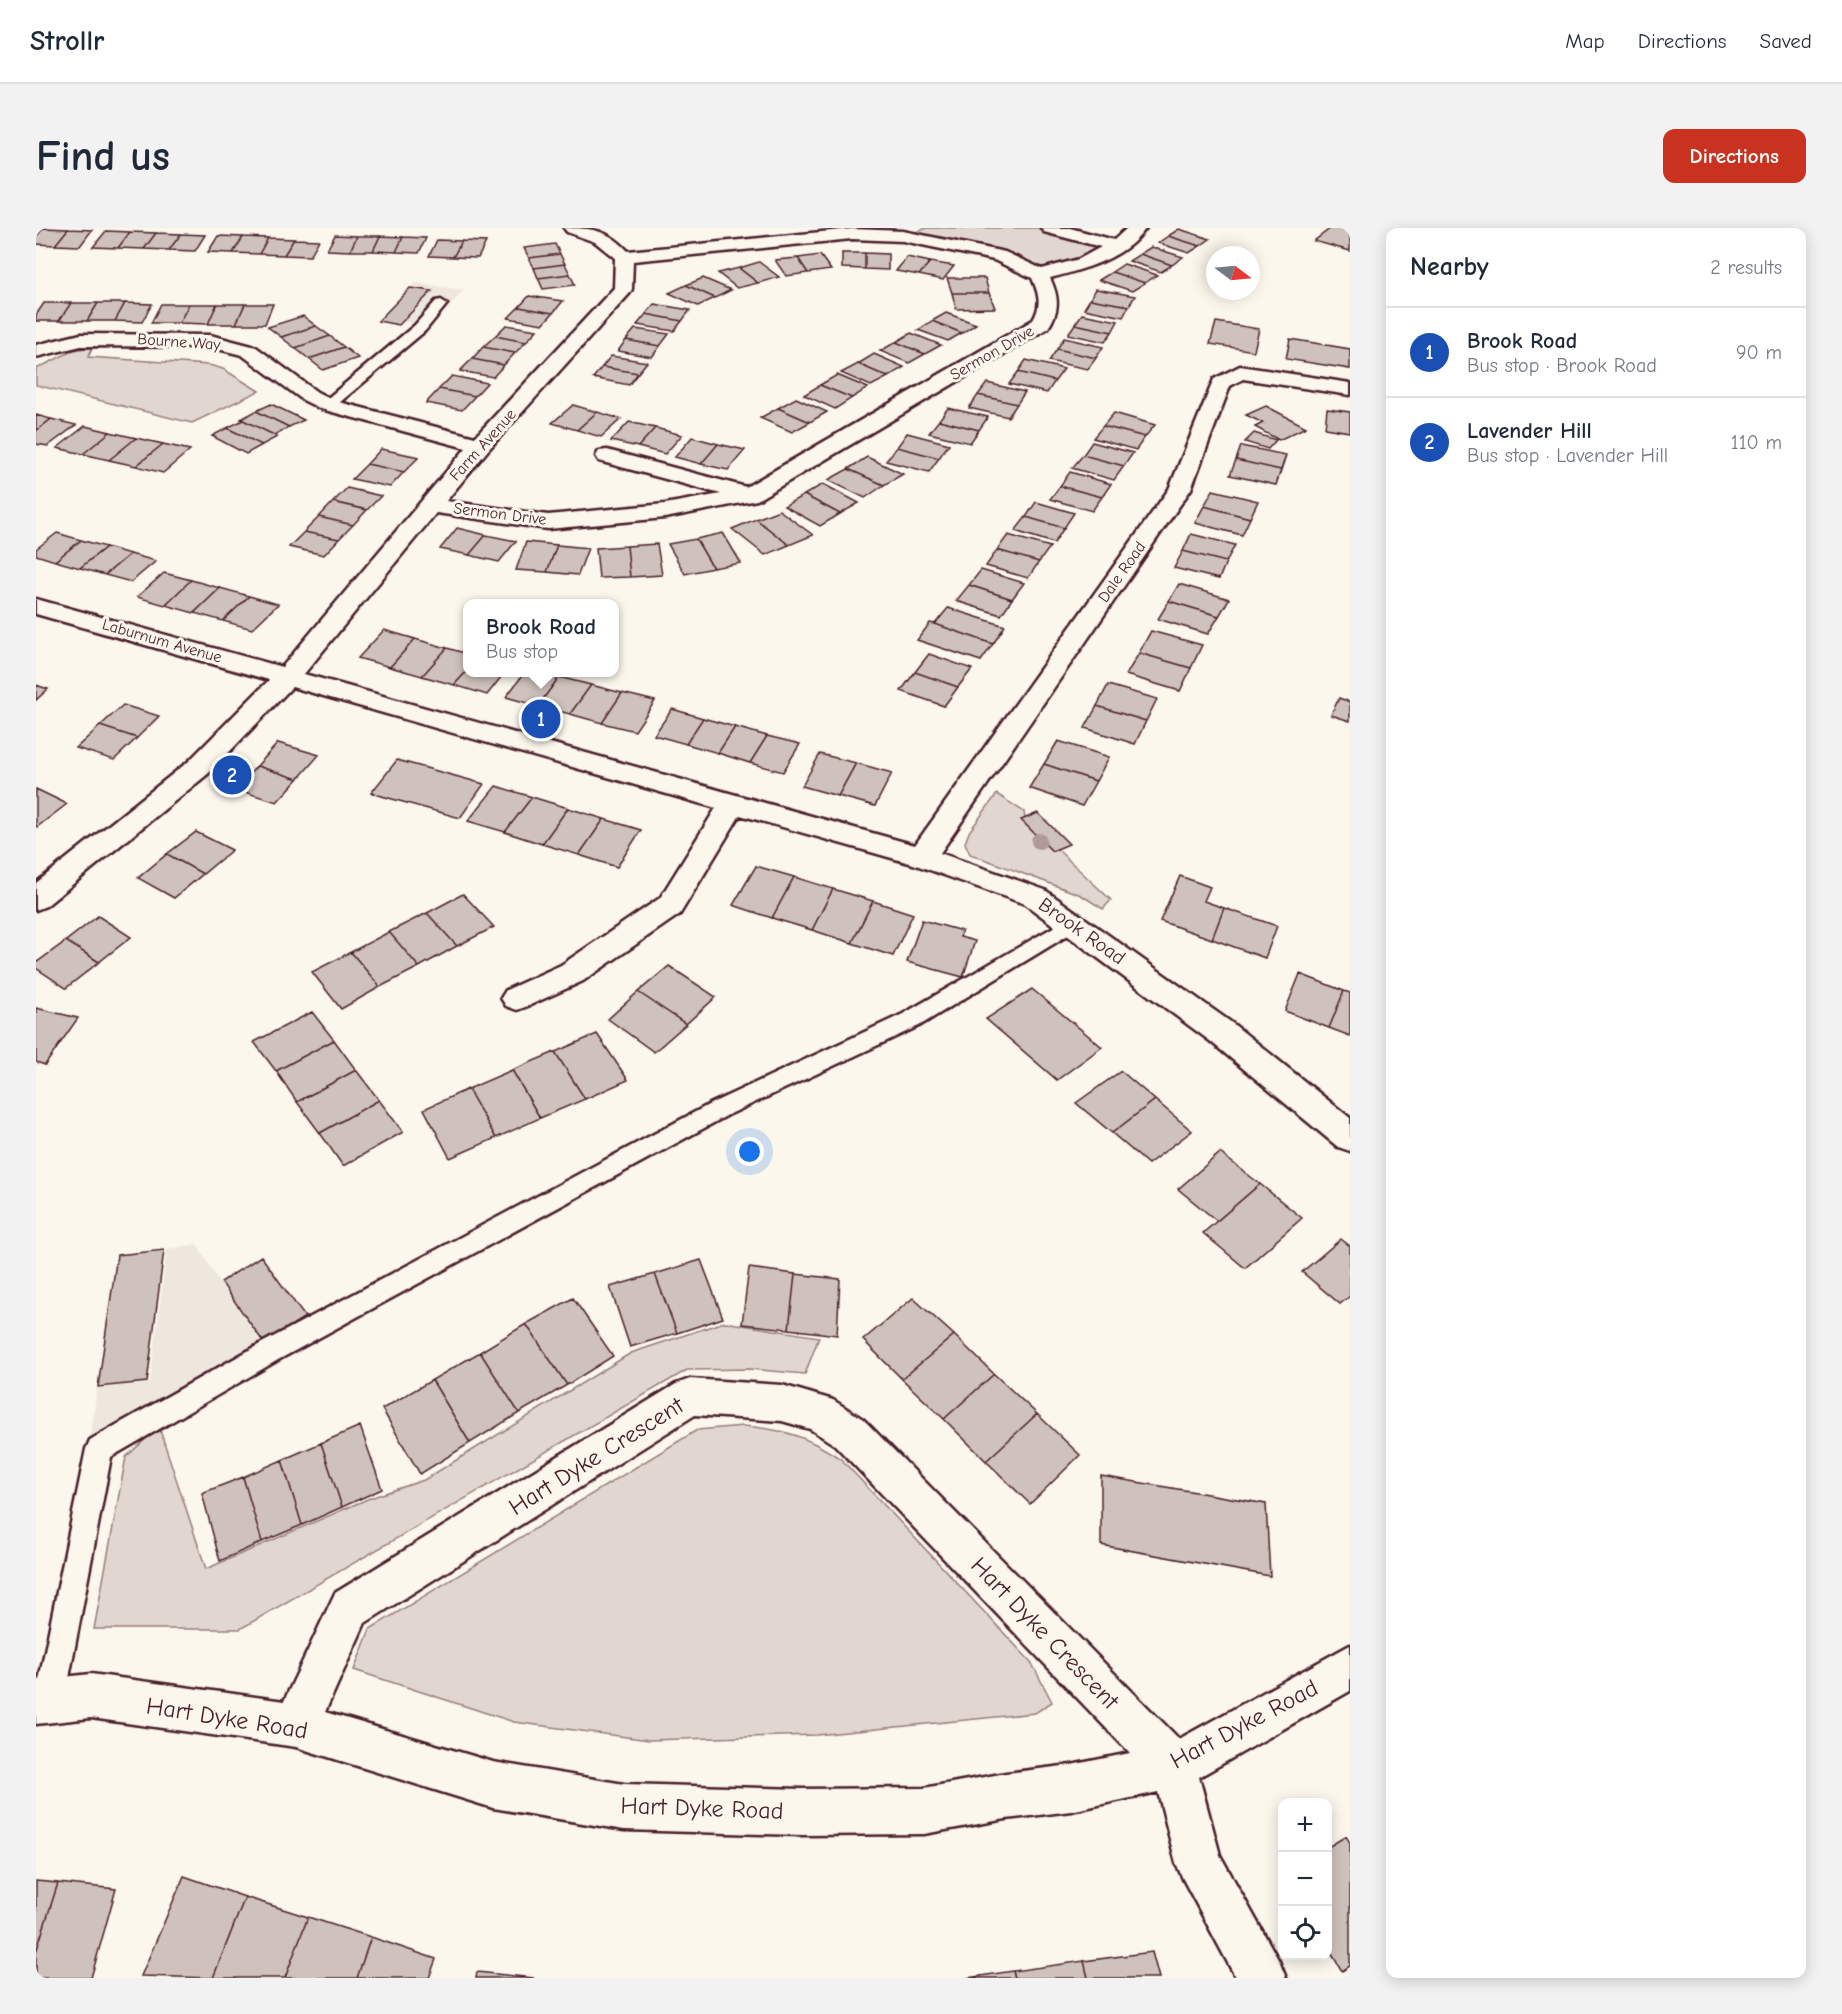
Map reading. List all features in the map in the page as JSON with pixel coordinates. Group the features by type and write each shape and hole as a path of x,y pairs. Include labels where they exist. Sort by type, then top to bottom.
{"street":[{"path":"573,228 590,232 612,243 624,257 852,234 903,236 999,256 1040,275 1086,263 1117,246 1137,228"},
{"path":"903,236 925,228"},
{"path":"1050,228 1117,246"},
{"name":"Farm Avenue","path":"36,899 199,767 288,676 480,445 623,289 624,257"},
{"name":"Sermon Drive","path":"430,505 548,522 665,511 749,495 1041,324 1049,311 1049,296 1040,275"},
{"name":"Bourne Way","path":"36,351 81,340 210,341 249,351 310,396 328,405 480,445"},
{"name":"Dale Road","path":"922,857 1180,489 1221,383 1240,372 1350,389"},
{"path":"607,456 749,495"},
{"name":"Laburnum Avenue","path":"36,606 288,676"},
{"name":"Brook Road","path":"288,676 732,805 922,857 1035,897 1221,1032 1350,1137"},
{"path":"517,998 572,973 670,906 732,805"},
{"name":"Hart Dyke Crescent","path":"296,1725 350,1608 690,1397 782,1403 819,1413 849,1432 1174,1766"},
{"name":"Hart Dyke Road","path":"43,1701 91,1696 296,1725 493,1785 579,1798 624,1808 802,1812 924,1811 1006,1796 1071,1788 1174,1766 1350,1667"},
{"path":"1174,1766 1199,1863 1262,1978"}],"lane":[{"path":"328,405 420,328 441,304"},
{"path":"43,1701 99,1449 269,1352 720,1108 911,1020 1071,924"}],"shaded area":[{"path":"927,228 1048,228 1115,246 1040,274 1000,256 904,236"},
{"path":"415,283 464,290 431,326 403,322 399,325 377,322"},
{"path":"93,347 88,357 209,365 223,369 259,391 192,423 36,385 36,369 74,350"},
{"path":"997,794 1024,812 1025,819 1111,900 1103,909 1081,895 970,854 965,843 969,832"},
{"path":"197,1244 219,1282 269,1352 89,1449 97,1388 150,1382 167,1249"},
{"path":"724,1322 819,1337 805,1374 750,1369 687,1370 240,1629 94,1629 126,1457 159,1427 206,1569 370,1498 424,1480 631,1353"},
{"path":"743,1426 771,1429 794,1435 816,1444 841,1459 1031,1662 1052,1702 1035,1713 817,1735 649,1740 514,1722 354,1670 370,1629 697,1430"}],"building":[{"path":"43,228 68,229 55,245 36,244 36,237"},
{"path":"1331,228 1350,230 1350,251 1314,241"},
{"path":"68,229 92,230 80,246 55,245"},
{"path":"1179,229 1210,239 1200,246 1168,236"},
{"path":"106,231 130,232 118,248 93,247"},
{"path":"130,232 156,233 144,249 118,248"},
{"path":"156,233 181,234 169,250 144,249"},
{"path":"181,234 205,235 195,251 169,250"},
{"path":"335,235 357,236 350,251 327,250"},
{"path":"218,236 243,237 233,253 208,252"},
{"path":"357,236 380,236 373,251 350,251"},
{"path":"380,236 403,237 396,252 373,251"},
{"path":"1168,236 1200,246 1189,253 1158,243"},
{"path":"243,237 268,238 259,254 233,253"},
{"path":"403,237 426,238 419,253 396,252"},
{"path":"268,238 294,239 284,255 259,254"},
{"path":"294,239 319,240 310,256 284,255"},
{"path":"437,240 462,241 453,257 429,256"},
{"path":"462,241 486,242 478,258 453,257"},
{"path":"555,244 560,254 529,258 524,248"},
{"path":"1151,247 1183,257 1172,265 1140,254"},
{"path":"842,253 865,253 865,269 842,268"},
{"path":"865,253 888,254 888,270 865,269"},
{"path":"560,254 565,264 534,268 529,258"},
{"path":"1140,254 1172,265 1161,272 1129,261"},
{"path":"820,255 831,270 808,273 798,258"},
{"path":"907,257 930,262 919,275 896,271"},
{"path":"798,258 808,273 786,276 775,260"},
{"path":"759,262 779,277 758,283 739,268"},
{"path":"930,262 954,266 943,280 919,275"},
{"path":"565,264 570,274 538,278 534,268"},
{"path":"1124,264 1157,275 1145,283 1112,272"},
{"path":"739,268 758,283 737,288 718,273"},
{"path":"1112,272 1145,283 1132,291 1099,280"},
{"path":"570,274 575,285 543,289 538,278"},
{"path":"703,278 731,290 715,298 686,285"},
{"path":"947,278 985,278 989,293 952,293"},
{"path":"686,285 715,298 698,306 669,293"},
{"path":"410,288 432,291 399,325 378,321"},
{"path":"1096,289 1135,296 1129,306 1090,299"},
{"path":"952,293 989,293 995,308 956,309"},
{"path":"529,296 563,301 553,313 519,307"},
{"path":"1090,299 1129,306 1123,317 1084,309"},
{"path":"44,303 71,303 59,321 36,321 36,315"},
{"path":"71,303 98,303 87,321 59,321"},
{"path":"98,303 125,303 115,321 87,321"},
{"path":"125,303 152,304 142,322 115,321"},
{"path":"161,304 189,304 179,323 151,323"},
{"path":"189,304 217,304 208,324 179,323"},
{"path":"217,304 245,304 236,324 208,324"},
{"path":"245,304 273,304 265,324 236,324"},
{"path":"654,304 690,310 682,321 646,314"},
{"path":"519,307 553,313 543,324 508,318"},
{"path":"946,313 976,324 962,333 932,321"},
{"path":"646,314 682,321 674,331 637,325"},
{"path":"1082,314 1118,321 1112,332 1075,324"},
{"path":"303,316 316,326 281,337 268,327"},
{"path":"932,321 962,333 948,341 918,330"},
{"path":"1216,322 1259,329 1254,351 1210,344"},
{"path":"1075,324 1112,332 1105,342 1068,334"},
{"path":"506,325 537,330 526,342 495,336"},
{"path":"316,326 330,336 295,348 281,337"},
{"path":"635,329 669,334 660,346 626,340"},
{"path":"911,333 941,345 925,354 896,342"},
{"path":"330,336 344,347 309,359 295,348"},
{"path":"495,336 526,342 515,353 483,347"},
{"path":"1064,338 1103,347 1096,358 1057,349"},
{"path":"1290,339 1350,349 1350,369 1286,359"},
{"path":"626,340 660,346 652,357 618,351"},
{"path":"896,342 925,354 909,363 880,351"},
{"path":"344,347 358,358 323,370 309,359"},
{"path":"483,347 515,353 504,365 472,359"},
{"path":"1057,349 1096,358 1088,369 1049,361"},
{"path":"874,354 904,367 888,377 858,364"},
{"path":"611,356 647,362 638,373 602,367"},
{"path":"472,359 504,365 493,377 460,371"},
{"path":"1026,360 1064,369 1055,381 1018,372"},
{"path":"858,364 888,377 871,386 841,373"},
{"path":"602,367 638,373 629,385 593,378"},
{"path":"1018,372 1055,381 1047,393 1009,384"},
{"path":"837,375 868,388 852,398 820,385"},
{"path":"452,376 487,383 475,396 439,389"},
{"path":"987,383 1025,392 1017,404 978,395"},
{"path":"820,385 852,398 835,409 804,395"},
{"path":"439,389 475,396 462,410 426,403"},
{"path":"978,395 1017,404 1008,417 969,408"},
{"path":"796,398 827,412 810,422 778,408"},
{"path":"271,404 304,420 289,427 256,411"},
{"path":"573,405 597,412 577,430 552,423"},
{"path":"1266,406 1306,427 1279,440 1255,427 1263,423 1246,415"},
{"path":"778,408 810,422 792,432 760,418"},
{"path":"948,408 988,417 979,430 939,420"},
{"path":"1327,409 1350,412 1350,432 1325,428"},
{"path":"256,411 289,427 274,435 241,419"},
{"path":"597,412 621,419 601,437 577,430"},
{"path":"1114,413 1155,425 1145,437 1103,426"},
{"path":"36,415 51,419 36,431"},
{"path":"51,419 76,425 48,446 36,444 36,431"},
{"path":"243,420 277,437 262,445 227,428"},
{"path":"939,420 979,430 970,443 929,433"},
{"path":"629,422 655,428 638,447 611,441"},
{"path":"85,426 110,432 83,454 57,448"},
{"path":"1103,426 1145,437 1136,450 1093,438"},
{"path":"227,428 262,445 246,454 212,436"},
{"path":"655,428 682,435 665,454 638,447"},
{"path":"110,432 136,438 109,460 83,454"},
{"path":"907,433 949,444 939,458 897,447"},
{"path":"1254,433 1276,440 1268,449 1245,442"},
{"path":"692,437 718,444 701,464 675,457"},
{"path":"136,438 163,444 136,466 109,460"},
{"path":"1092,442 1133,453 1124,466 1083,455"},
{"path":"163,444 190,450 163,473 136,466"},
{"path":"718,444 745,450 728,470 701,464"},
{"path":"1241,446 1286,455 1281,470 1236,460"},
{"path":"897,447 939,458 929,472 886,461"},
{"path":"381,449 419,457 404,472 367,464"},
{"path":"1083,455 1124,466 1114,480 1072,468"},
{"path":"867,457 903,474 884,485 848,469"},
{"path":"1236,460 1281,470 1276,485 1230,475"},
{"path":"367,464 404,472 390,487 352,479"},
{"path":"848,469 884,485 865,498 828,480"},
{"path":"1070,472 1111,484 1102,497 1060,486"},
{"path":"823,484 859,503 840,514 804,495"},
{"path":"1060,486 1102,497 1092,511 1050,499"},
{"path":"347,488 381,496 367,510 333,502"},
{"path":"1213,490 1258,501 1250,518 1204,506"},
{"path":"804,495 840,514 820,526 784,506"},
{"path":"333,502 367,510 353,525 319,517"},
{"path":"1036,502 1074,513 1064,528 1026,517"},
{"path":"1204,506 1250,518 1242,535 1195,523"},
{"path":"779,510 813,535 789,545 756,519"},
{"path":"319,517 353,525 339,539 304,532"},
{"path":"1026,517 1064,528 1054,543 1015,531"},
{"path":"756,519 789,545 765,555 732,529"},
{"path":"457,528 486,535 469,555 440,549"},
{"path":"304,532 339,539 324,555 289,547"},
{"path":"57,533 81,540 55,561 36,555 36,549"},
{"path":"723,533 741,563 713,568 696,539"},
{"path":"1191,534 1235,545 1226,562 1183,551"},
{"path":"486,535 516,541 499,562 469,555"},
{"path":"1008,535 1050,547 1039,562 997,550"},
{"path":"696,539 713,568 685,574 668,544"},
{"path":"81,540 106,547 80,568 55,561"},
{"path":"526,542 557,545 547,572 516,570"},
{"path":"657,544 662,575 630,577 627,546"},
{"path":"557,545 588,548 578,575 547,572"},
{"path":"627,546 630,577 599,578 596,548"},
{"path":"106,547 130,554 105,575 80,568"},
{"path":"997,550 1039,562 1028,578 986,566"},
{"path":"1183,551 1226,562 1219,579 1174,568"},
{"path":"130,554 156,561 131,582 105,575"},
{"path":"981,570 1024,583 1012,599 969,585"},
{"path":"164,573 191,580 165,605 137,597"},
{"path":"191,580 220,588 194,613 165,605"},
{"path":"1179,584 1229,599 1219,616 1169,601"},
{"path":"969,585 1012,599 1001,615 956,601"},
{"path":"220,588 249,596 223,621 194,613"},
{"path":"249,596 278,604 252,629 223,621"},
{"path":"1169,601 1219,616 1208,634 1158,619"},
{"path":"948,608 1005,626 993,644 935,624"},
{"path":"930,623 993,644 981,661 917,640"},
{"path":"384,630 415,639 390,667 358,658"},
{"path":"1151,631 1202,645 1191,668 1139,653"},
{"path":"415,639 447,648 422,676 390,667"},
{"path":"447,648 463,653 463,675 454,685 422,676"},
{"path":"1139,653 1191,668 1180,691 1126,675"},
{"path":"929,654 972,669 958,687 915,672"},
{"path":"915,672 958,687 944,706 901,691"},
{"path":"463,675 501,677 487,695 454,685"},
{"path":"521,677 559,677 538,706 506,697"},
{"path":"559,677 591,685 570,714 538,706"},
{"path":"36,685 48,689 36,700"},
{"path":"591,685 622,693 602,723 570,714"},
{"path":"1108,685 1157,699 1146,721 1097,706"},
{"path":"622,693 655,701 635,731 602,723"},
{"path":"1339,698 1350,702 1350,721 1331,715"},
{"path":"123,705 159,716 137,738 100,726"},
{"path":"1097,706 1146,721 1135,744 1085,728"},
{"path":"672,709 703,718 686,744 654,735"},
{"path":"703,718 735,727 718,753 686,744"},
{"path":"100,726 137,738 114,760 76,748"},
{"path":"735,727 767,736 750,763 718,753"},
{"path":"767,736 800,744 783,772 750,763"},
{"path":"1058,741 1109,757 1096,781 1044,764"},
{"path":"278,743 319,755 298,779 257,766"},
{"path":"820,754 856,763 838,796 802,786"},
{"path":"397,760 484,784 460,818 371,793"},
{"path":"856,763 892,773 875,806 838,796"},
{"path":"1044,764 1096,781 1082,806 1029,788"},
{"path":"257,766 298,779 277,802 235,789"},
{"path":"496,786 532,797 505,832 468,821"},
{"path":"36,789 67,804 37,827 36,826"},
{"path":"532,797 568,808 542,844 505,832"},
{"path":"568,808 604,819 579,855 542,844"},
{"path":"1038,813 1069,844 1052,851 1021,820"},
{"path":"604,819 641,830 617,867 579,855"},
{"path":"196,832 232,850 203,874 167,854"},
{"path":"167,854 203,874 174,898 138,878"},
{"path":"756,866 794,877 772,918 733,905"},
{"path":"1180,876 1210,887 1204,901 1224,908 1212,939 1160,921"},
{"path":"794,877 833,889 812,930 772,918"},
{"path":"833,889 873,901 852,943 812,930"},
{"path":"463,894 494,927 457,946 427,913"},
{"path":"873,901 913,914 893,956 852,943"},
{"path":"1224,908 1277,926 1265,958 1212,939"},
{"path":"427,913 457,946 419,967 389,932"},
{"path":"98,916 131,937 99,962 66,941"},
{"path":"922,920 962,931 960,937 975,941 963,977 907,962"},
{"path":"389,932 419,967 380,987 351,952"},
{"path":"66,941 99,962 66,988 36,968 36,963"},
{"path":"351,952 380,987 341,1009 312,972"},
{"path":"669,966 716,997 686,1024 638,992"},
{"path":"1300,974 1344,991 1329,1028 1285,1011"},
{"path":"1032,989 1102,1047 1057,1080 986,1019"},
{"path":"1344,991 1350,993 1350,1036 1329,1028"},
{"path":"638,992 686,1024 654,1052 608,1019"},
{"path":"36,1008 78,1018 45,1065 36,1062"},
{"path":"312,1012 334,1040 276,1071 254,1042"},
{"path":"597,1034 628,1080 585,1099 555,1052"},
{"path":"334,1040 356,1070 297,1102 276,1071"},
{"path":"555,1052 585,1099 540,1118 512,1070"},
{"path":"356,1070 379,1100 320,1133 297,1102"},
{"path":"512,1070 540,1118 496,1138 468,1089"},
{"path":"1121,1071 1155,1100 1112,1133 1076,1103"},
{"path":"468,1089 496,1138 450,1158 424,1109"},
{"path":"379,1100 403,1132 343,1166 320,1133"},
{"path":"1155,1100 1192,1131 1148,1164 1112,1133"},
{"path":"1220,1153 1260,1184 1217,1221 1178,1189"},
{"path":"1260,1184 1302,1218 1245,1268 1203,1233"},
{"path":"1341,1239 1350,1246 1350,1296 1340,1304 1302,1272"},
{"path":"164,1250 147,1382 98,1387 117,1255"},
{"path":"261,1256 305,1317 264,1343 221,1282"},
{"path":"701,1260 723,1318 677,1333 655,1274"},
{"path":"749,1268 795,1274 789,1329 742,1324"},
{"path":"655,1274 677,1333 630,1347 610,1287"},
{"path":"795,1274 840,1279 837,1335 789,1329"},
{"path":"573,1298 613,1356 567,1385 526,1324"},
{"path":"913,1298 954,1335 902,1379 863,1340"},
{"path":"526,1324 567,1385 519,1413 480,1352"},
{"path":"954,1335 994,1374 944,1419 902,1379"},
{"path":"480,1352 519,1413 470,1443 432,1380"},
{"path":"994,1374 1037,1414 986,1461 944,1419"},
{"path":"432,1380 470,1443 420,1474 382,1409"},
{"path":"1037,1414 1080,1455 1030,1504 986,1461"},
{"path":"360,1426 382,1489 342,1507 321,1443"},
{"path":"321,1443 342,1507 302,1525 282,1460"},
{"path":"282,1460 302,1525 262,1542 243,1477"},
{"path":"1101,1476 1266,1504 1270,1576 1101,1545"},
{"path":"243,1477 262,1542 220,1561 202,1493"},
{"path":"1346,1836 1350,1843 1350,1966 1342,1971 1332,1955 1332,1845"},
{"path":"184,1876 245,1897 213,1978 141,1976"},
{"path":"36,1881 58,1883 36,1952"},
{"path":"58,1883 116,1889 91,1978 36,1978 36,1952"},
{"path":"245,1897 308,1917 285,1978 213,1978"},
{"path":"308,1917 371,1937 357,1978 285,1978"},
{"path":"371,1937 436,1959 429,1978 357,1978"},
{"path":"1152,1952 1159,1978 1088,1978 1084,1961"},
{"path":"1084,1961 1088,1978 1015,1978 1013,1971"},
{"path":"1013,1971 1015,1978 967,1978"},
{"path":"477,1972 534,1978 476,1978"}],"place":[{"name":"Brook Road","path":"541,719"},
{"name":"Lavender Hill","path":"232,775"}]}
